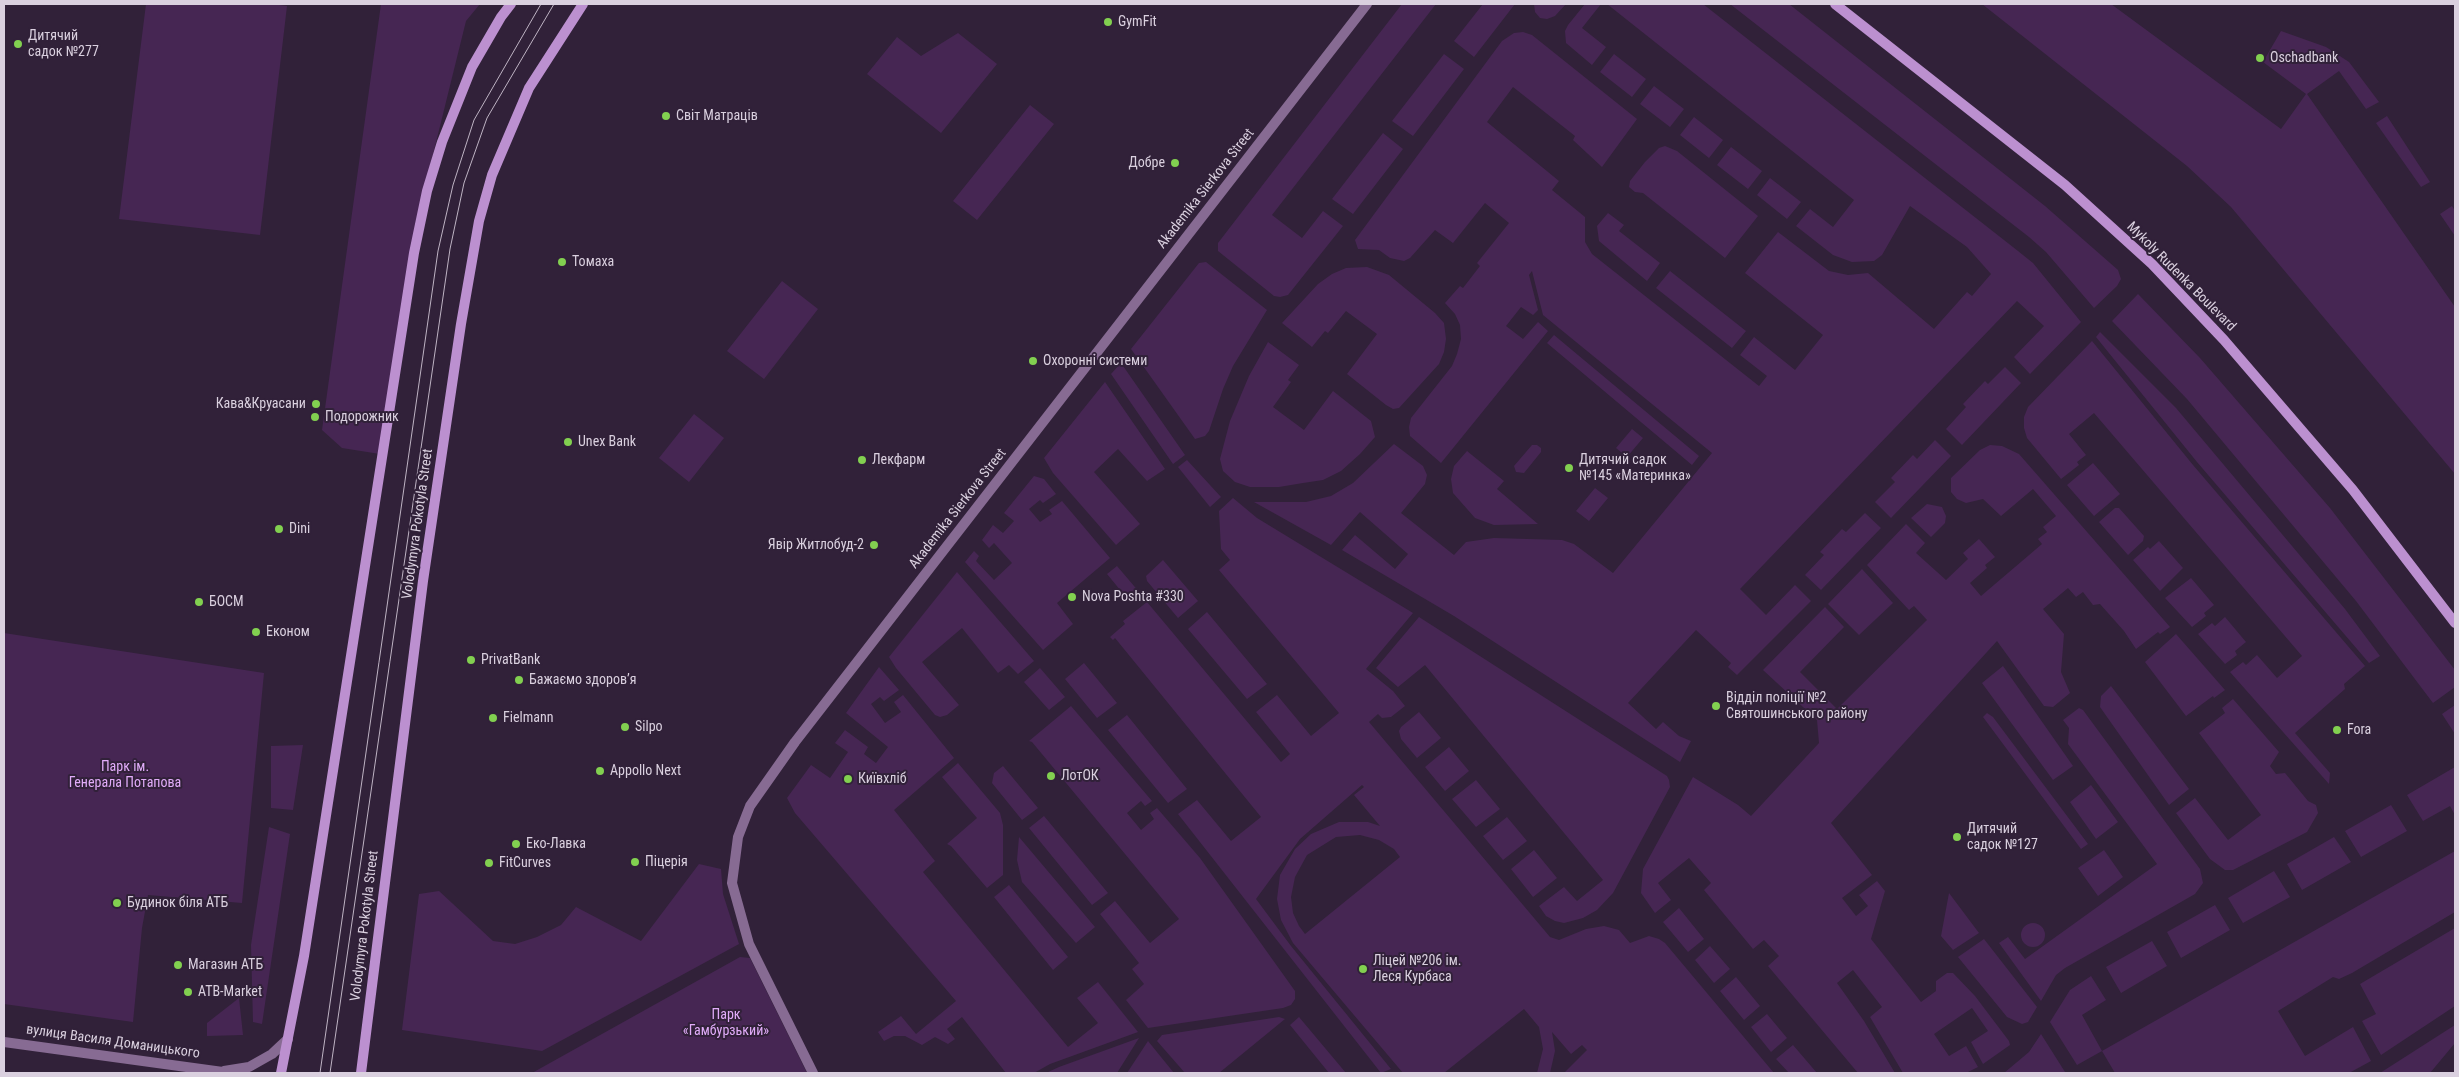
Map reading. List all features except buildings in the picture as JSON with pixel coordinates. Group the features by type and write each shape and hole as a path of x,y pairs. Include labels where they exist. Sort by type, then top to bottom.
{"street":[{"path":"281,1073 304,956 414,253 427,191 442,142 468,76 483,47 512,4"},
{"name":"Volodymyra Pokotyla Street","path":"361,1073 423,581 461,324 479,220 492,175 528,88 583,4"},
{"name":"Akademika Sierkova Street","path":"813,1073 750,944 732,883 738,837 750,806 801,734 1367,4"},
{"name":"Mykoly Rudenka Boulevard","path":"1835,4 2065,184 2152,264 2224,340 2354,490 2455,623"},
{"name":"вулиця Василя Доманицького","path":"218,1071 249,1067 272,1054 288,1039"},
{"name":"вулиця Василя Доманицького","path":"4,1042 230,1073"}],"green space":[{"path":"146,4 272,4 287,6 260,235 119,219"},
{"path":"381,4 480,4 466,21 420,207 380,454 342,448 322,430"},
{"path":"1402,4 1436,4 1272,215 1302,238 1323,211 1343,226 1288,295 1274,296 1218,251 1218,243"},
{"path":"1483,4 1515,4 1474,57 1454,41"},
{"path":"1534,4 1566,4 1555,16 1547,19 1540,18 1535,12"},
{"path":"1585,4 1601,4 1582,28 1606,47 1592,65 1566,43 1565,31"},
{"path":"1607,4 1703,4 2033,263 2081,322 2030,374 2014,357 2044,326 2017,301 1740,589 1766,615 1795,585 1811,601 1737,675 1728,667 1731,663 1696,630 1628,703 1656,729 1663,722 1679,736 1691,741 1680,762 1454,616 1342,550 1355,535 1395,569 1408,554 1360,512 1331,545 1254,502 1306,502 1331,496 1353,483 1394,444 1423,466 1427,475 1425,484 1401,513 1454,555 1466,542 1494,538 1562,540 1574,544 1613,573 1712,453 1543,315 1532,271 1529,275 1538,310 1533,315 1521,307 1506,326 1523,339 1538,322 1548,331 1441,463 1410,436 1411,418 1452,366 1461,339 1460,325 1455,314 1445,303 1460,286 1463,288 1480,266 1477,263 1509,223 1485,203 1453,243 1435,230 1410,258 1404,261 1390,258 1379,250 1358,249 1355,240 1502,41 1514,33 1523,32 1532,35 1637,119 1602,167 1573,140 1575,136 1513,87 1487,122 1559,181 1552,190 1585,217 1585,242 1592,254 1759,386 1767,376 1740,355 1754,337 1795,370 1823,335 1745,273 1778,232 1829,271 1848,275 1868,273 1934,329 1967,292 1972,296 1991,274 1967,247 1910,206 1882,255 1874,261 1852,262 1833,255 1796,226 1810,209 1833,227 1854,200"},
{"path":"1730,4 1789,4 2045,206 2118,270 2121,279 2117,286 2094,308 2046,252 2029,237"},
{"path":"1982,4 2111,4 2281,129 2306,94 2263,62 2281,31 2326,47 2349,62 2379,102 2366,109 2339,71 2307,94 2455,307 2455,474 2231,207 2187,166"},
{"path":"958,33 997,64 941,133 867,74 897,37 921,56"},
{"path":"1444,54 1464,69 1413,136 1392,121"},
{"path":"1614,54 1646,79 1632,97 1600,72"},
{"path":"1654,86 1684,109 1670,127 1640,104"},
{"path":"1030,105 1054,124 977,220 953,201"},
{"path":"2387,116 2430,182 2421,187 2376,123"},
{"path":"1694,117 1723,140 1709,158 1680,135"},
{"path":"1383,133 1403,149 1353,214 1332,199"},
{"path":"1665,146 1677,151 1758,216 1725,258 1643,193 1635,192 1629,187 1630,181 1645,162 1659,148"},
{"path":"1731,147 1762,171 1748,189 1717,165"},
{"path":"1770,178 1801,202 1787,219 1757,195"},
{"path":"2452,206 2455,211 2455,236 2440,214"},
{"path":"1608,213 1624,225 1619,231 1660,263 1647,281 1599,241 1597,226"},
{"path":"1206,262 1267,310 1233,366 1209,431 1205,436 1195,439 1131,349 1199,263"},
{"path":"1367,267 1389,275 1435,313 1444,323 1446,339 1444,352 1439,364 1399,408 1393,409 1386,405 1347,374 1377,334 1346,311 1328,333 1325,331 1312,347 1282,323 1318,284 1332,274 1346,268"},
{"path":"1670,271 1746,331 1732,348 1656,288"},
{"path":"782,281 818,309 764,379 727,351"},
{"path":"2138,294 2200,358 2330,508 2455,670 2455,687 2433,703 2356,601 2187,399 2112,321"},
{"path":"2100,332 2176,408 2345,609 2380,656 2369,663 2197,462 2096,337"},
{"path":"1554,335 1699,456 1692,465 1547,343"},
{"path":"2092,341 2193,465 2365,666 2344,684 2345,689 2295,733 2330,773 2329,784 2230,672 2243,662 2246,665 2257,655 2277,678 2302,656 2094,413 2069,434 2086,455 2077,462 2079,465 2061,479 2027,438 2024,428 2024,417 2028,407"},
{"path":"1268,342 1299,365 1288,380 1291,382 1273,407 1304,430 1333,391 1371,421 1375,437 1341,471 1323,480 1279,487 1250,487 1235,482 1223,471 1220,459 1230,421 1249,376"},
{"path":"1121,363 1185,455 1173,464 1111,374"},
{"path":"2005,367 2021,383 1962,445 1946,429 1966,407 1963,404 1985,381 1988,384"},
{"path":"1105,382 1165,469 1147,481 1118,449 1094,472 1140,524 1116,545 1053,473 1044,458"},
{"path":"694,414 724,438 689,482 659,458"},
{"path":"1632,429 1643,438 1627,457 1616,448"},
{"path":"1935,440 1951,456 1891,518 1875,502 1895,482 1891,478 1913,455 1917,459"},
{"path":"1532,445 1537,445 1541,448 1541,452 1524,473 1516,472 1514,466"},
{"path":"1990,445 2002,446 2019,454 2170,627 2160,634 2158,632 2136,649 2124,631 2100,604 2093,605 2083,592 2076,597 2068,588 2043,609 2064,634 2061,672 2070,693 2053,707 2044,706 1997,641 1831,823 1872,875 1842,898 1856,916 1868,906 1859,895 1877,881 1885,891 1871,939 1921,1002 1936,991 1936,981 1947,973 1953,973 1975,996 2009,1041 2010,1045 1983,1064 1971,1042 1988,1031 1972,1008 1934,1034 1949,1056 1966,1046 1978,1067 1966,1073 1903,1073 1870,1017 1882,1007 1853,970 1837,983 1864,1021 1895,1073 1858,1073 1768,966 1779,956 1764,940 1753,949 1704,890 1711,883 1689,858 1658,883 1671,900 1655,913 1641,893 1643,869 1693,777 1738,805 1751,816 1819,743 1817,720 1763,670 1825,607 1844,627 1800,672 1837,709 1927,620 1914,606 1909,610 1867,565 1906,524 1925,543 1916,553 1946,580 1968,559 1963,553 1979,539 1995,557 1985,565 1987,568 1970,583 1981,596 2042,544 2038,539 2047,532 2043,527 2056,516 2033,489 2001,516 1983,499 1966,503 1957,499 1951,492 1951,478 1980,450"},
{"path":"1467,451 1504,481 1497,489 1538,524 1494,525 1475,518 1453,493 1451,479 1454,466"},
{"path":"1187,460 1221,497 1210,507 1178,467"},
{"path":"2093,463 2120,494 2094,516 2067,485"},
{"path":"1034,476 1044,479 1056,494 1043,503 1040,500 1029,509 1040,522 1052,514 1049,510 1062,501 1110,558 1057,603 1073,624 1043,650 965,562 974,551 979,556 976,561 994,580 1012,563 994,543 989,548 982,540 993,525 1003,533 1014,521 1004,513"},
{"path":"1595,488 1608,498 1589,521 1576,511"},
{"path":"1233,498 1257,518 1413,613 1366,669 1393,691 1405,706 1391,717 1382,718 1378,714 1369,722 1550,937 1559,940 1586,929 1604,926 1619,930 1630,943 1649,936 1659,939 1665,943 1774,1073 1564,1073 1587,1050 1582,1045 1571,1054 1552,1032 1555,1051 1550,1073 1537,1073 1543,1049 1539,1027 1524,1009 1444,1073 1403,1073 1293,943 1281,920 1277,899 1280,875 1295,849 1311,834 1339,822 1368,822 1380,826 1354,795 1364,787 1362,785 1300,839 1256,899 1291,946 1391,1069 1381,1073 1178,814 1197,800 1231,841 1261,817 1115,638 1113,640 1110,637 1125,624 1123,621 1147,602 1281,762 1290,754 1256,712 1277,695 1311,736 1339,713 1219,570 1230,560 1221,549 1219,511","holes":["1360,835 1379,840 1394,849 1400,857 1305,934 1293,913 1291,897 1295,877 1307,855 1336,837"]},
{"path":"1927,504 1942,507 1946,516 1945,523 1931,537 1911,518"},
{"path":"2115,508 2119,508 2144,536 2143,541 2128,555 2099,522"},
{"path":"1865,513 1881,528 1821,590 1805,575 1824,555 1820,552 1842,529 1846,532"},
{"path":"2159,541 2183,568 2160,591 2133,560 2148,547 2150,549"},
{"path":"1163,560 1198,601 1178,618 1147,581 1146,576"},
{"path":"1117,566 1140,593 1130,602 1107,574"},
{"path":"1862,569 1893,603 1859,635 1828,604"},
{"path":"957,572 1034,661 1018,674 1009,665 998,673 962,628 922,662 959,705 947,715 940,717 935,715 889,657"},
{"path":"2191,578 2214,605 2204,613 2206,616 2192,627 2165,598"},
{"path":"1207,612 1267,684 1247,699 1188,629"},
{"path":"1419,617 1667,776 1670,787 1613,893 1597,910 1583,918 1564,923 1546,916 1539,906 1564,887 1577,901 1603,880 1425,665 1398,687 1376,668"},
{"path":"2225,617 2246,642 2235,651 2237,655 2225,664 2198,634 2212,623 2215,626"},
{"name":"Парк ім. Генерала Потапова","path":"4,633 264,673 242,903 148,895 142,928 133,1022 4,1004"},
{"path":"2176,634 2225,690 2214,698 2213,696 2186,716 2145,662"},
{"path":"1084,663 1117,703 1097,718 1065,679"},
{"path":"2003,666 2073,766 2053,780 1982,683"},
{"path":"879,667 899,690 884,701 880,697 871,704 885,723 901,712 894,702 903,695 954,758 894,810 935,861 923,872 1068,1047 1098,1023 1077,998 1098,982 1138,1032 1050,1064 1034,1073 1006,1073 962,1017 947,1029 955,1039 948,1044 935,1037 922,1045 905,1036 894,1036 884,1041 878,1032 901,1016 916,1034 956,1001 795,813 787,798 811,765 830,778 848,752 835,743 845,730 868,747 864,754 876,763 888,747 846,713"},
{"path":"1040,668 1065,697 1049,710 1024,682"},
{"path":"2111,686 2189,789 2169,805 2100,707 2101,696"},
{"path":"2233,699 2279,752 2270,766 2276,774 2285,773 2308,801 2316,805 2318,813 2307,832 2233,870 2225,870 2210,859 2176,813 2195,798 2228,840 2261,815 2199,733 2225,713 2222,708"},
{"path":"2455,705 2455,734 2442,714"},
{"path":"1071,706 1152,801 1145,806 1141,801 1127,813 1141,830 1154,819 1150,813 1157,808 1200,858 1295,991 1295,999 1291,1005 1283,1008 1148,1028 1126,1000 1144,984 1132,969 1139,963 1100,914 1115,901 1150,943 1179,919 1032,742 1029,741"},
{"path":"2079,708 2083,710 2200,869 2203,883 2195,894 2065,968 2056,975 2041,1001 1999,943 2008,937 2025,959 2157,864 2068,744 2069,728 2063,720"},
{"path":"1419,712 1441,738 1417,758 1401,739 1399,731 1401,727"},
{"path":"1987,713 1993,717 2088,844 2081,849 1983,717"},
{"path":"1127,715 1187,789 1168,803 1108,730"},
{"path":"303,745 293,810 271,808 271,746"},
{"path":"1449,747 1469,771 1445,791 1425,767"},
{"path":"958,763 1000,813 1003,825 1003,875 987,888 951,846 947,844 977,818 942,777"},
{"path":"1003,766 1038,808 1022,820 992,783 994,773"},
{"path":"2455,767 2455,815 2450,806 2423,821 2407,795"},
{"path":"1476,780 1500,809 1476,827 1452,799"},
{"path":"2091,785 2118,822 2096,839 2070,802"},
{"path":"2391,805 2407,831 2361,857 2345,831"},
{"path":"1044,816 1108,893 1092,905 1029,828"},
{"path":"1507,817 1527,841 1503,860 1483,836"},
{"path":"269,827 290,834 262,1024 253,1022 251,945"},
{"path":"1019,837 1095,927 1076,943 1022,882 1017,860"},
{"path":"2334,837 2351,862 2302,890 2287,864"},
{"path":"1534,850 1557,878 1533,897 1511,869"},
{"path":"2104,850 2123,877 2098,896 2078,868"},
{"path":"2455,851 2455,912 2352,973 2339,979 2333,977 2278,1011 2305,1056 2353,1027 2371,1061 2349,1073 2115,1073 2102,1051"},
{"path":"699,864 721,869 723,894 739,944 542,1051 402,1030 419,894 439,891 493,941 515,944 537,937 561,925 576,907 641,941"},
{"path":"2274,871 2290,897 2243,923 2228,898"},
{"path":"1009,885 1068,957 1053,970 994,897"},
{"path":"1949,893 1979,933 1953,950 1941,936"},
{"path":"2215,905 2230,930 2181,958 2167,932"},
{"path":"1679,908 1704,939 1688,952 1663,922"},
{"path":"2033,923 2042,926 2045,935 2042,944 2033,947 2024,944 2021,935 2024,926"},
{"path":"2455,928 2455,1006 2381,1055 2362,1021 2376,1014 2360,984"},
{"path":"1984,939 2037,1007 2028,1022 2022,1024 2007,1017 1958,957"},
{"path":"2152,941 2167,966 2121,993 2106,967"},
{"path":"1710,946 1730,969 1714,983 1695,960"},
{"name":"Парк «Гамбурзький»","path":"740,957 750,958 807,1073 532,1073"},
{"path":"2091,976 2106,1000 2082,1015 2102,1051 2077,1065 2050,1022 2070,990"},
{"path":"1736,977 1760,1006 1744,1020 1720,991"},
{"path":"239,998 243,1035 207,1036 207,1023"},
{"path":"1767,1014 1787,1038 1771,1052 1751,1027"},
{"path":"1279,1017 1285,1019 1219,1073 1185,1073 1157,1041 1162,1035"},
{"path":"1299,1017 1346,1073 1329,1073 1290,1025"},
{"path":"2455,1025 2455,1043 2430,1073 2380,1073"},
{"path":"2041,1034 2065,1072 2004,1073 2029,1052"},
{"path":"1139,1038 1117,1073 1046,1073 1059,1067"},
{"path":"1148,1041 1174,1073 1127,1073"},
{"path":"1793,1045 1817,1073 1789,1073 1776,1059"}],"tram line":[{"path":"320,1073 438,251 453,185 474,120 541,4"},
{"path":"330,1073 450,249 464,183 487,118 554,4"}],"place":[{"name":"GymFit","path":"1108,22"},
{"name":"Дитячий садок №277","path":"18,44"},
{"name":"Oschadbank","path":"2260,58"},
{"name":"Світ Матраців","path":"666,116"},
{"name":"Добре","path":"1175,163"},
{"name":"Томаха","path":"562,262"},
{"name":"Охоронні системи","path":"1033,361"},
{"name":"Кава&Круасани","path":"316,404"},
{"name":"Подорожник","path":"315,417"},
{"name":"Unex Bank","path":"568,442"},
{"name":"Лекфарм","path":"862,460"},
{"name":"Дитячий садок №145 «Материнка»","path":"1569,468"},
{"name":"Dini","path":"279,529"},
{"name":"Явір Житлобуд-2","path":"874,545"},
{"name":"Nova Poshta #330","path":"1072,597"},
{"name":"БОСМ","path":"199,602"},
{"name":"Економ","path":"256,632"},
{"name":"PrivatBank","path":"471,660"},
{"name":"Бажаємо здоровʼя","path":"519,680"},
{"name":"Відділ поліції №2 Святошинського району","path":"1716,706"},
{"name":"Fielmann","path":"493,718"},
{"name":"Silpo","path":"625,727"},
{"name":"Fora","path":"2337,730"},
{"name":"Appollo Next","path":"600,771"},
{"name":"ЛотОК","path":"1051,776"},
{"name":"Київхліб","path":"848,779"},
{"name":"Дитячий садок №127","path":"1957,837"},
{"name":"Еко-Лавка","path":"516,844"},
{"name":"Піцерія","path":"635,862"},
{"name":"FitCurves","path":"489,863"},
{"name":"Будинок біля АТБ","path":"117,903"},
{"name":"Магазин АТБ","path":"178,965"},
{"name":"Ліцей №206 ім. Леся Курбаса","path":"1363,969"},
{"name":"ATB-Market","path":"188,992"}]}
